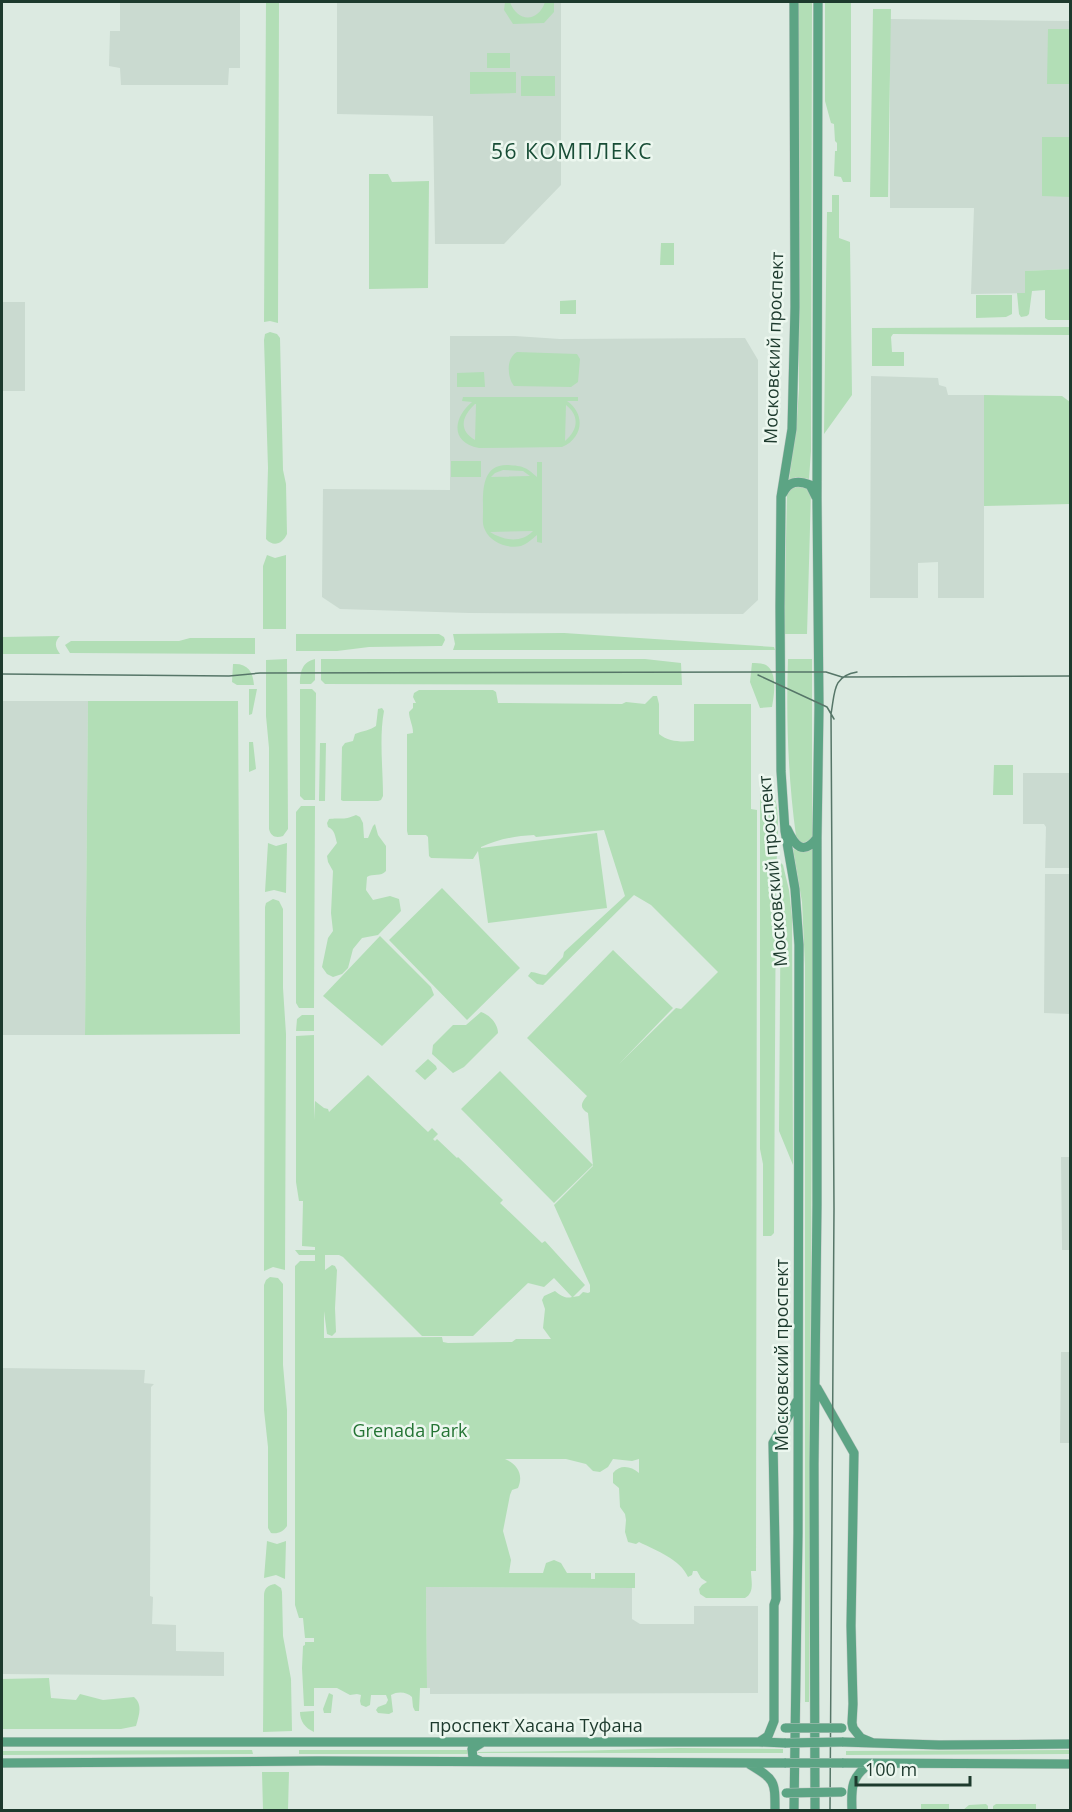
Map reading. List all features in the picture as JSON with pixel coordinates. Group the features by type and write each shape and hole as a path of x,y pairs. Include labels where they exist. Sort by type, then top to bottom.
{"main road":[{"name":"Московский проспект","path":"794,2 795,307 792,429 781,497 780,741 785,825 795,890 798,945 798,1399 794,1810"},
{"name":"Московский проспект","path":"815,1810 814,1464 819,672 816,500 818,2"},
{"path":"781,497 787,485 802,482 810,485 816,500"},
{"path":"785,825 797,846 807,847 817,838"},
{"path":"816,1386 854,1453 852,1723 861,1738 873,1743"},
{"path":"759,1742 768,1736 774,1721 774,1605 776,1599 773,1443 798,1399"},
{"path":"774,1721 785,1728 842,1728 852,1723"},
{"name":"проспект Хасана Туфана","path":"2,1742 1071,1744"},
{"path":"483,1742 472,1749 471,1754 473,1758 483,1762"},
{"name":"проспект Хасана Туфана","path":"2,1762 1071,1764"},
{"path":"746,1763 767,1775 774,1784 775,1807"},
{"path":"852,1808 854,1780 860,1770 872,1763"},
{"path":"775,1807 779,1796 786,1793 842,1792 848,1795 852,1808"}],"shaded area":[{"path":"120,2 240,2 240,68 229,68 228,85 121,85 120,68 109,66 110,31 120,31"},
{"path":"337,2 561,2 561,185 504,244 435,244 433,116 337,114"},
{"path":"890,19 1070,21 1070,269 1025,271 1025,293 971,294 974,208 890,208"},
{"path":"2,302 25,302 25,391 2,391"},
{"path":"450,336 560,339 745,338 758,360 758,600 743,614 469,613 340,609 322,597 323,489 450,490"},
{"path":"871,376 938,378 939,385 946,387 948,395 984,395 984,598 938,598 938,562 918,563 918,598 870,598"},
{"path":"2,701 88,701 85,1035 2,1035"},
{"path":"1023,773 1070,773 1070,868 1045,868 1046,827 1044,824 1023,824"},
{"path":"1045,874 1070,874 1070,1014 1044,1013"},
{"path":"1061,1157 1070,1157 1070,1250 1062,1250"},
{"path":"1061,1352 1070,1352 1070,1443 1060,1443"},
{"path":"2,1368 145,1370 144,1383 154,1384 151,1387 150,1596 153,1597 152,1624 176,1625 176,1651 224,1652 224,1676 2,1674"},
{"path":"426,1587 632,1588 632,1619 640,1624 694,1624 694,1606 758,1606 758,1693 430,1694 430,1688 427,1688"}],"green space":[{"path":"266,2 279,2 278,323 264,322"},
{"path":"505,2 510,2 513,9 522,16 533,17 538,14 545,2 554,2 554,12 544,23 513,24 504,10"},
{"path":"799,2 812,2 811,451 809,479 797,477 789,480 799,389"},
{"path":"825,2 851,2 851,182 843,182 841,177 834,176 837,143 834,124 831,123 825,101"},
{"path":"873,9 891,9 888,197 870,197"},
{"path":"1048,29 1070,29 1070,84 1047,84"},
{"path":"487,53 510,53 510,68 487,68"},
{"path":"470,72 516,72 516,93 470,94"},
{"path":"521,76 555,76 555,96 521,96"},
{"path":"1042,137 1070,137 1070,197 1042,196"},
{"path":"369,174 388,174 392,182 429,181 428,288 369,289"},
{"path":"832,195 839,195 839,238 850,242 852,395 824,434 827,212 832,212"},
{"path":"661,243 674,243 674,265 660,265"},
{"path":"1070,269 1070,320 1045,318 1045,290 1032,291 1029,314 1021,317 1017,293 1025,293 1025,271"},
{"path":"976,295 1012,295 1012,314 1006,317 976,318"},
{"path":"576,300 576,314 560,314 560,301"},
{"path":"1070,327 1070,335 893,334 891,337 892,352 904,352 904,366 872,366 872,328"},
{"path":"270,332 277,334 280,338 283,470 286,484 287,534 281,542 275,544 266,539 268,468 264,340 265,334"},
{"path":"517,352 577,354 580,359 578,382 571,387 514,386 510,378 509,363"},
{"path":"484,372 485,387 457,387 457,373"},
{"path":"984,395 1062,396 1070,402 1070,504 984,506"},
{"path":"463,397 578,397 578,401 567,401 577,412 580,425 574,438 562,447 479,448 463,441 459,435 458,422 472,402 462,401","holes":["476,404 475,440 464,427 467,413","566,405 574,414 576,423 573,432 565,441"]},
{"path":"451,461 481,461 481,477 451,477"},
{"path":"537,462 542,462 542,543 537,542 537,535 527,543 516,547 496,542 488,535 483,524 483,496 488,474 499,466 508,465 524,468 537,477","holes":["503,470 523,471 530,476 491,477","533,531 518,539 501,537 490,532"]},
{"path":"801,486 811,492 807,634 784,634 787,493 792,488"},
{"path":"267,555 275,558 286,555 286,629 263,629 263,566"},
{"path":"564,633 774,647 775,650 453,650 455,644 453,634"},
{"path":"296,634 439,634 445,640 442,646 296,651"},
{"path":"60,636 56,645 60,654 2,654 2,637"},
{"path":"190,638 255,638 255,654 70,653 65,645 71,641 179,641"},
{"path":"287,659 288,829 283,836 276,837 269,829 266,660"},
{"path":"315,659 315,680 311,684 300,684 303,668 307,662"},
{"path":"321,659 645,659 681,663 682,685 325,684 321,680"},
{"path":"788,659 812,659 812,839 803,843 797,840 796,836 789,770"},
{"path":"752,663 761,663 770,668 774,678 772,707 760,708 750,682"},
{"path":"233,664 242,665 248,669 254,685 237,685 232,682"},
{"path":"249,689 257,689 252,714 249,715"},
{"path":"300,689 312,689 316,693 315,800 304,800 300,796"},
{"name":"Grenada Park","path":"419,690 493,690 496,692 498,703 622,704 626,702 645,704 653,696 657,696 659,734 667,739 680,741 694,741 694,704 751,704 751,809 757,810 756,1571 751,1571 751,1590 745,1598 706,1598 700,1594 699,1589 707,1582 697,1571 693,1571 688,1577 680,1565 667,1556 639,1542 636,1544 628,1542 625,1532 625,1514 620,1507 619,1488 613,1483 613,1473 619,1468 626,1467 639,1473 639,1459 632,1461 613,1459 608,1467 600,1472 593,1471 586,1464 566,1459 505,1459 516,1467 520,1474 518,1488 512,1490 510,1495 503,1531 511,1560 509,1573 543,1573 546,1563 554,1560 561,1563 567,1573 591,1573 591,1579 595,1579 595,1573 635,1573 635,1588 426,1587 427,1688 420,1688 419,1711 415,1711 410,1695 399,1693 391,1695 393,1712 389,1714 378,1713 376,1710 386,1704 388,1700 386,1695 371,1695 370,1705 366,1707 361,1705 361,1695 350,1695 337,1688 314,1688 314,1706 304,1706 303,1646 305,1642 314,1642 314,1638 305,1638 303,1618 299,1618 295,1605 295,1266 300,1261 315,1261 315,1255 299,1255 295,1250 315,1250 315,1247 302,1246 303,1201 299,1201 296,1182 296,1036 314,1035 314,1120 315,1101 329,1112 368,1075 428,1132 432,1128 438,1134 433,1139 435,1141 437,1139 458,1157 503,1200 500,1203 542,1243 545,1241 585,1285 573,1297 583,1292 590,1292 590,1285 554,1205 593,1166 588,1113 582,1105 587,1096 527,1038 613,950 673,1008 619,1064 676,1008 681,1009 718,972 651,905 634,895 543,985 537,984 528,976 531,972 546,975 563,957 564,952 625,896 604,830 536,837 534,835 521,836 481,847 597,833 607,908 488,923 478,851 473,859 431,858 426,835 408,835 407,734 413,733 409,712 413,708 413,703 416,703 414,693","holes":["325,1255 339,1255 422,1336 473,1336 528,1283 544,1287 554,1278 572,1297 565,1297 555,1291 544,1296 542,1300 545,1309 543,1328 551,1339 448,1343 443,1342 442,1337 324,1338 324,1311 327,1334 332,1336 336,1332 337,1270 332,1265 325,1270"]},
{"path":"88,701 238,701 240,1034 85,1035"},
{"path":"382,708 384,711 381,742 383,796 378,801 343,801 341,800 342,747 345,743 353,741 355,734 376,726 378,709"},
{"path":"249,742 253,742 256,769 249,772"},
{"path":"320,743 326,743 325,801 319,801"},
{"path":"994,765 1013,765 1013,795 993,795"},
{"path":"767,791 772,794 776,803 778,832 774,1233 771,1236 763,1236 763,1164 760,1149 760,795"},
{"path":"301,806 315,806 314,1008 299,1008 296,1003 296,812"},
{"path":"356,815 363,823 364,838 368,838 375,824 378,835 386,846 386,871 367,877 366,890 373,900 390,896 399,899 401,911 378,935 362,938 353,949 348,968 342,974 333,977 327,974 322,967 328,938 333,931 331,913 333,871 327,856 337,843 327,823 329,819"},
{"path":"268,843 276,846 287,843 286,893 274,890 265,892"},
{"path":"793,849 803,852 813,849 809,1702 805,1702 805,965 802,902"},
{"path":"781,863 789,890 792,917 793,1165 779,1131"},
{"path":"442,888 520,968 467,1020 389,940"},
{"path":"273,899 279,901 283,909 283,988 286,1034 285,1270 273,1267 264,1271 265,907 266,903"},
{"path":"380,936 431,987 434,995 382,1046 323,996"},
{"path":"481,1012 493,1020 498,1033 464,1067 453,1073 432,1054 433,1045 453,1025 466,1025"},
{"path":"302,1015 314,1015 314,1031 296,1031 297,1019"},
{"path":"428,1059 437,1069 425,1080 415,1071"},
{"path":"500,1071 593,1165 554,1203 461,1109"},
{"path":"270,1277 278,1278 283,1284 283,1365 287,1410 287,1526 278,1533 271,1533 268,1528 268,1447 264,1410 264,1285"},
{"path":"267,1541 277,1544 286,1541 285,1579 276,1575 264,1578"},
{"path":"275,1584 281,1588 282,1592 283,1636 291,1679 292,1731 263,1732 264,1593 267,1587"},
{"path":"49,1678 51,1698 76,1700 80,1694 103,1700 134,1697 139,1707 136,1726 121,1729 2,1729 2,1679"},
{"path":"329,1693 333,1695 331,1713 324,1713 323,1709"},
{"path":"314,1711 314,1732 304,1724 300,1712"},
{"path":"678,1748 783,1749 783,1753 478,1753 478,1752"},
{"path":"252,1750 253,1754 2,1755 2,1751"},
{"path":"299,1750 468,1750 468,1754 299,1754"},
{"path":"1070,1750 1070,1754 846,1755 846,1751"},
{"path":"262,1772 289,1772 288,1810 263,1810"},
{"path":"921,1804 949,1804 949,1810 921,1810"},
{"path":"986,1804 988,1810 963,1810 969,1805"},
{"path":"996,1804 1036,1804 1036,1809 993,1810"}],"tram line":[{"path":"2,674 229,676 260,673 826,672 842,677 1070,676"},
{"path":"830,1810 834,1208 831,714 834,693 839,682 843,677 857,672"},
{"path":"758,675 827,707 834,719"}],"district":[{"name":"56 КОМПЛЕКС","path":"572,152"}]}
